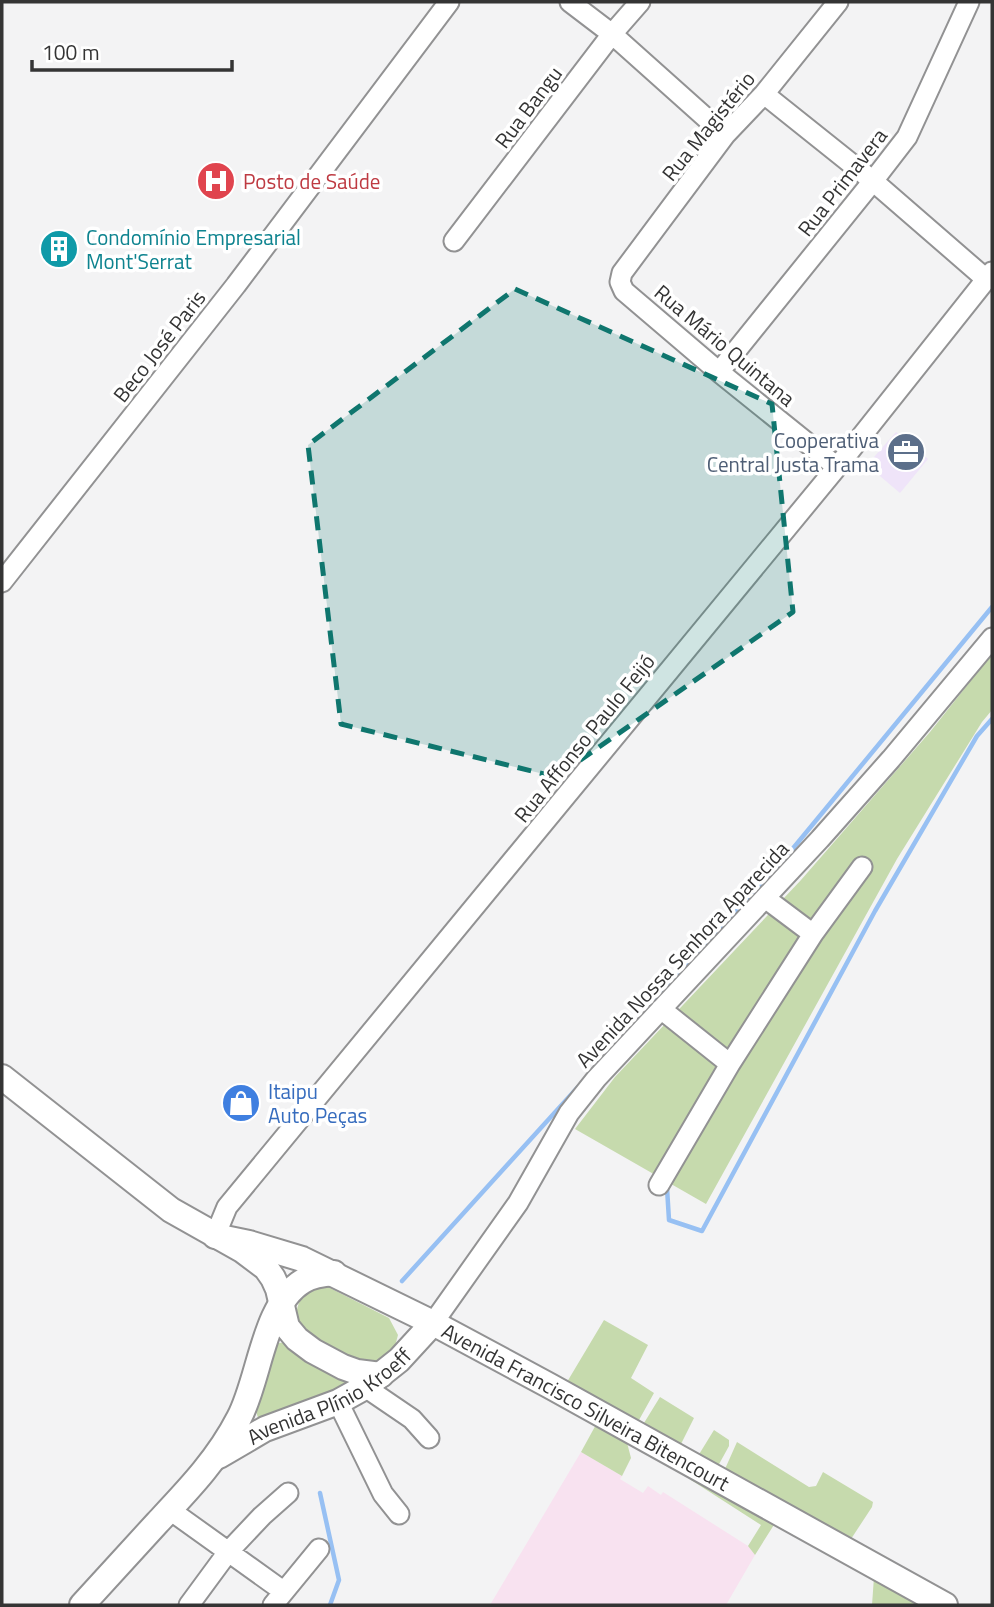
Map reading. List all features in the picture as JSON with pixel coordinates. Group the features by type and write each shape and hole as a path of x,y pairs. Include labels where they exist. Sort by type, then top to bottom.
{"main road":[{"name":"Avenida Francisco Silveira Bitencourt","path":"2,1077 172,1210 242,1250 266,1268 278,1289 281,1304"},
{"name":"Avenida Francisco Silveira Bitencourt","path":"215,1236 249,1242 302,1259 384,1298 562,1392 945,1605"},
{"name":"Avenida Plínio Kroeff","path":"82,1605 215,1458 240,1417 262,1350 281,1304 304,1280 334,1273"},
{"path":"281,1304 287,1327 313,1352 350,1370 382,1374 402,1343 402,1329 384,1298"},
{"name":"Avenida Plínio Kroeff","path":"215,1458 265,1429 338,1402 382,1374 433,1323"}],"street":[{"name":"Beco José Paris","path":"2,582 236,285 449,2"},
{"path":"570,2 612,34 725,135"},
{"name":"Rua Bangu","path":"454,241 612,34 640,2"},
{"name":"Rua Magistério","path":"620,282 622,273 725,135 764,94 838,2"},
{"name":"Rua Primavera","path":"719,372 907,137 969,2"},
{"path":"764,94 989,276"},
{"name":"Rua Affonso Paulo Feijó","path":"215,1236 235,1197 837,467 989,276"},
{"name":"Rua Mário Quintana","path":"620,282 624,291 719,372 837,467"},
{"name":"Avenida Nossa Senhora Aparecida","path":"433,1323 518,1203 569,1113 596,1079 820,839 992,638"},
{"path":"659,1185 730,1065 813,934 862,867"},
{"path":"765,898 813,934"},
{"path":"661,1009 730,1065"},
{"path":"382,1374 412,1419 429,1438"},
{"path":"338,1402 383,1494 399,1514"},
{"path":"189,1605 228,1552 288,1493"},
{"path":"170,1510 228,1552 278,1598 319,1549"}],"highlighted area":[{"path":"515,289 772,404 793,612 556,777 341,724 308,445"}],"shaded area":[{"path":"896,432 928,459 900,493 867,465"},
{"path":"581,1452 622,1476 620,1479 643,1493 648,1486 661,1495 663,1492 748,1546 755,1555 726,1605 490,1605"}],"green space":[{"path":"992,654 992,710 897,859 706,1204 575,1129 615,1077 801,880 930,732"},
{"path":"328,1287 389,1318 398,1335 394,1350 379,1363 366,1365 301,1329 297,1311 301,1299 313,1289"},
{"path":"604,1320 648,1345 631,1378 654,1393 639,1420 567,1382"},
{"path":"288,1342 356,1377 335,1391 258,1418 256,1411 274,1346"},
{"path":"660,1397 694,1418 681,1444 644,1423"},
{"path":"598,1421 625,1435 631,1458 622,1476 581,1452"},
{"path":"714,1430 729,1440 729,1446 718,1466 698,1456"},
{"path":"737,1442 809,1487 816,1486 823,1472 873,1502 872,1507 851,1539 725,1469"},
{"path":"703,1477 777,1520 755,1555 748,1546 761,1525 691,1480"},
{"path":"874,1577 927,1605 872,1605"}],"waterway":[{"path":"652,1005 790,852 992,607"},
{"path":"667,1188 669,1220 702,1231 875,911 977,736 992,719"},
{"path":"402,1281 578,1087"},
{"path":"320,1493 339,1580 330,1605"}],"place":[{"name":"Posto de Saúde","path":"216,181"},
{"name":"Condomínio Empresarial Mont'Serrat","path":"59,249"},
{"name":"Cooperativa Central Justa Trama","path":"906,452"},
{"name":"Itaipu Auto Peças","path":"241,1103"}]}
